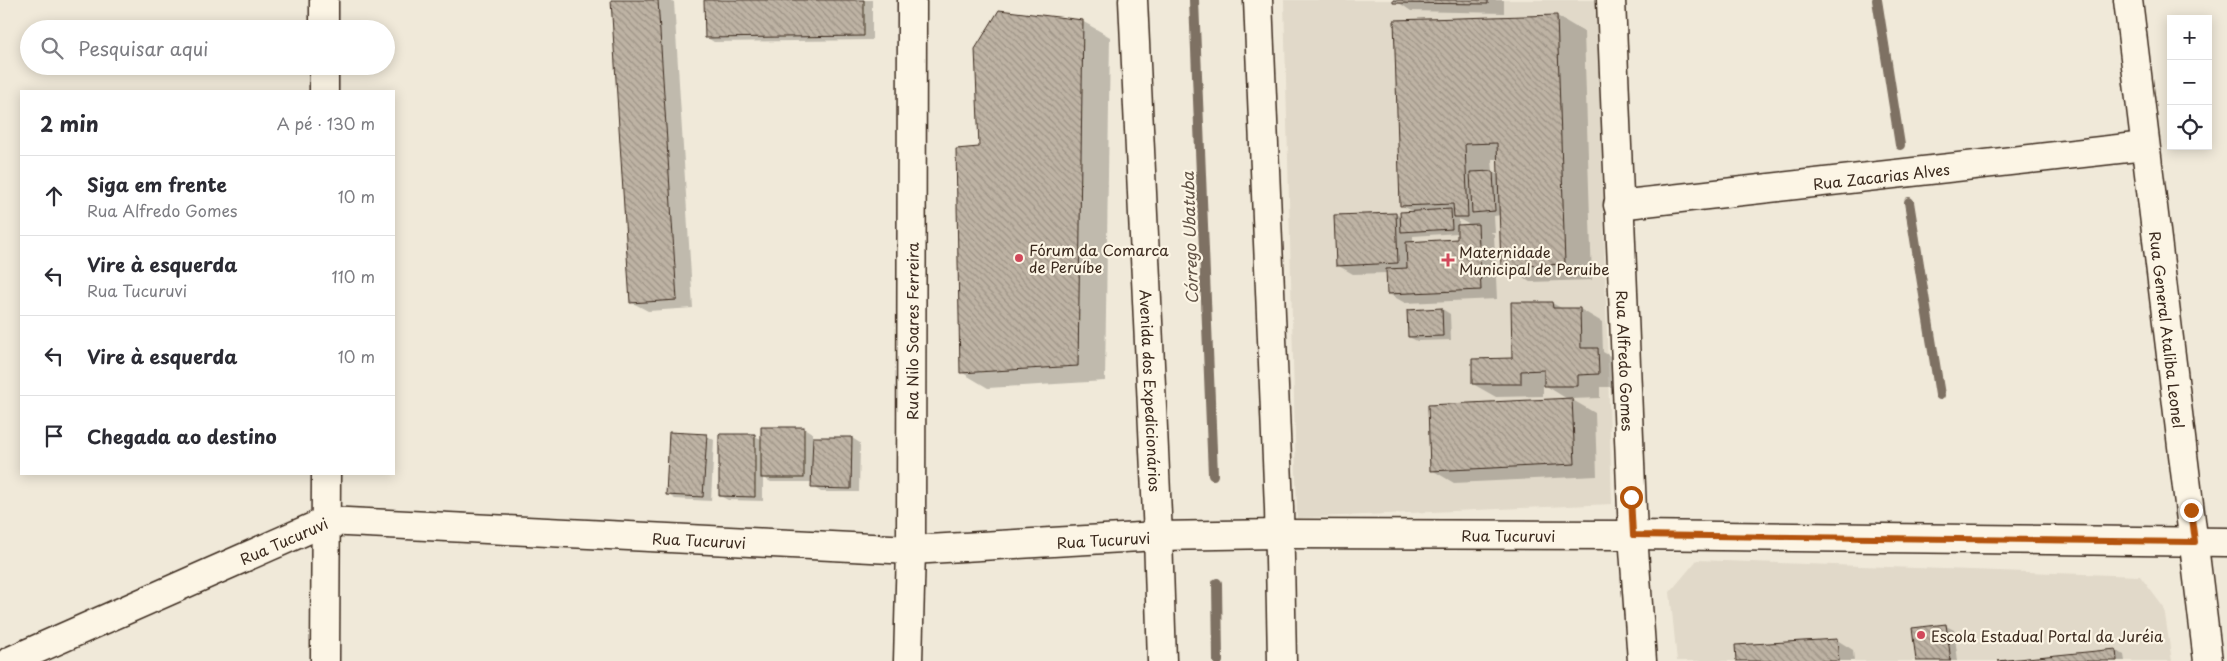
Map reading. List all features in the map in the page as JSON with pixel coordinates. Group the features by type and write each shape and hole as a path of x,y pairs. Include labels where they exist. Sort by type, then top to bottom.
{"street":[{"path":"324,0 324,20"},
{"name":"Rua Nilo Soares Ferreira","path":"908,661 911,550 912,0"},
{"name":"Avenida dos Expedicionários","path":"1133,0 1162,661"},
{"path":"1258,0 1280,534 1282,661"},
{"name":"Rua Alfredo Gomes","path":"1610,0 1633,535 1642,661"},
{"name":"Rua General Ataliba Leonel","path":"2128,0 2208,661"},
{"path":"324,75 324,90"},
{"name":"Rua Zacarias Alves","path":"1618,205 2146,146"},
{"path":"325,661 326,475"},
{"name":"Rua Tucuruvi","path":"10,661 327,521 911,550 1158,536 1280,534 1633,535 2227,542"}],"shaded area":[{"name":"Maternidade Municipal de Peruibe","path":"1284,0 1597,0 1612,504 1297,518"},
{"name":"Escola Estadual Portal da Juréia","path":"1697,560 2140,576 2164,608 2172,661 1677,661 1670,592"}],"building":[{"path":"611,0 658,0 677,300 630,303"},
{"path":"704,0 864,0 864,36 705,38"},
{"path":"1393,0 1488,0 1488,4 1393,3"},
{"name":"Fórum da Comarca de Peruíbe","path":"999,10 1083,20 1078,366 960,373 956,149 979,147 975,49"},
{"path":"1557,15 1565,264 1501,267 1497,143 1465,144 1468,217 1454,217 1453,204 1400,206 1394,20"},
{"path":"1493,171 1495,211 1472,213 1470,172"},
{"path":"1451,209 1452,229 1401,232 1400,212"},
{"path":"1396,213 1398,263 1336,266 1334,215"},
{"path":"1478,224 1481,290 1387,294 1386,269 1407,268 1406,242 1457,239 1457,225"},
{"path":"1511,302 1552,302 1553,308 1580,308 1581,348 1598,348 1599,374 1578,375 1578,386 1544,386 1544,370 1521,371 1521,384 1472,384 1472,359 1512,358"},
{"path":"1442,308 1443,336 1408,337 1407,310"},
{"path":"1572,398 1575,464 1430,471 1428,405"},
{"path":"761,427 804,427 804,478 761,478"},
{"path":"669,432 707,434 703,497 666,495"},
{"path":"719,434 755,434 755,497 719,496"},
{"path":"813,437 852,437 851,489 811,488"},
{"path":"1946,624 1951,661 1916,661 1912,628"},
{"path":"1837,639 1839,661 1736,661 1735,645"},
{"path":"2116,649 2117,661 1998,661"}],"waterway":[{"name":"Córrego Ubatuba","path":"1194,0 1213,475"},
{"path":"1877,0 1900,145"},
{"path":"1909,202 1940,395"},
{"name":"Córrego Ubatuba","path":"1217,583 1218,661"}],"place":[{"name":"Fórum da Comarca de Peruíbe","path":"1019,258"},
{"name":"Maternidade Municipal de Peruibe","path":"1448,260"},
{"name":"Escola Estadual Portal da Juréia","path":"1921,635"}],"route":[{"path":"1631,497 1633,535 2195,542 2191,510"}]}
